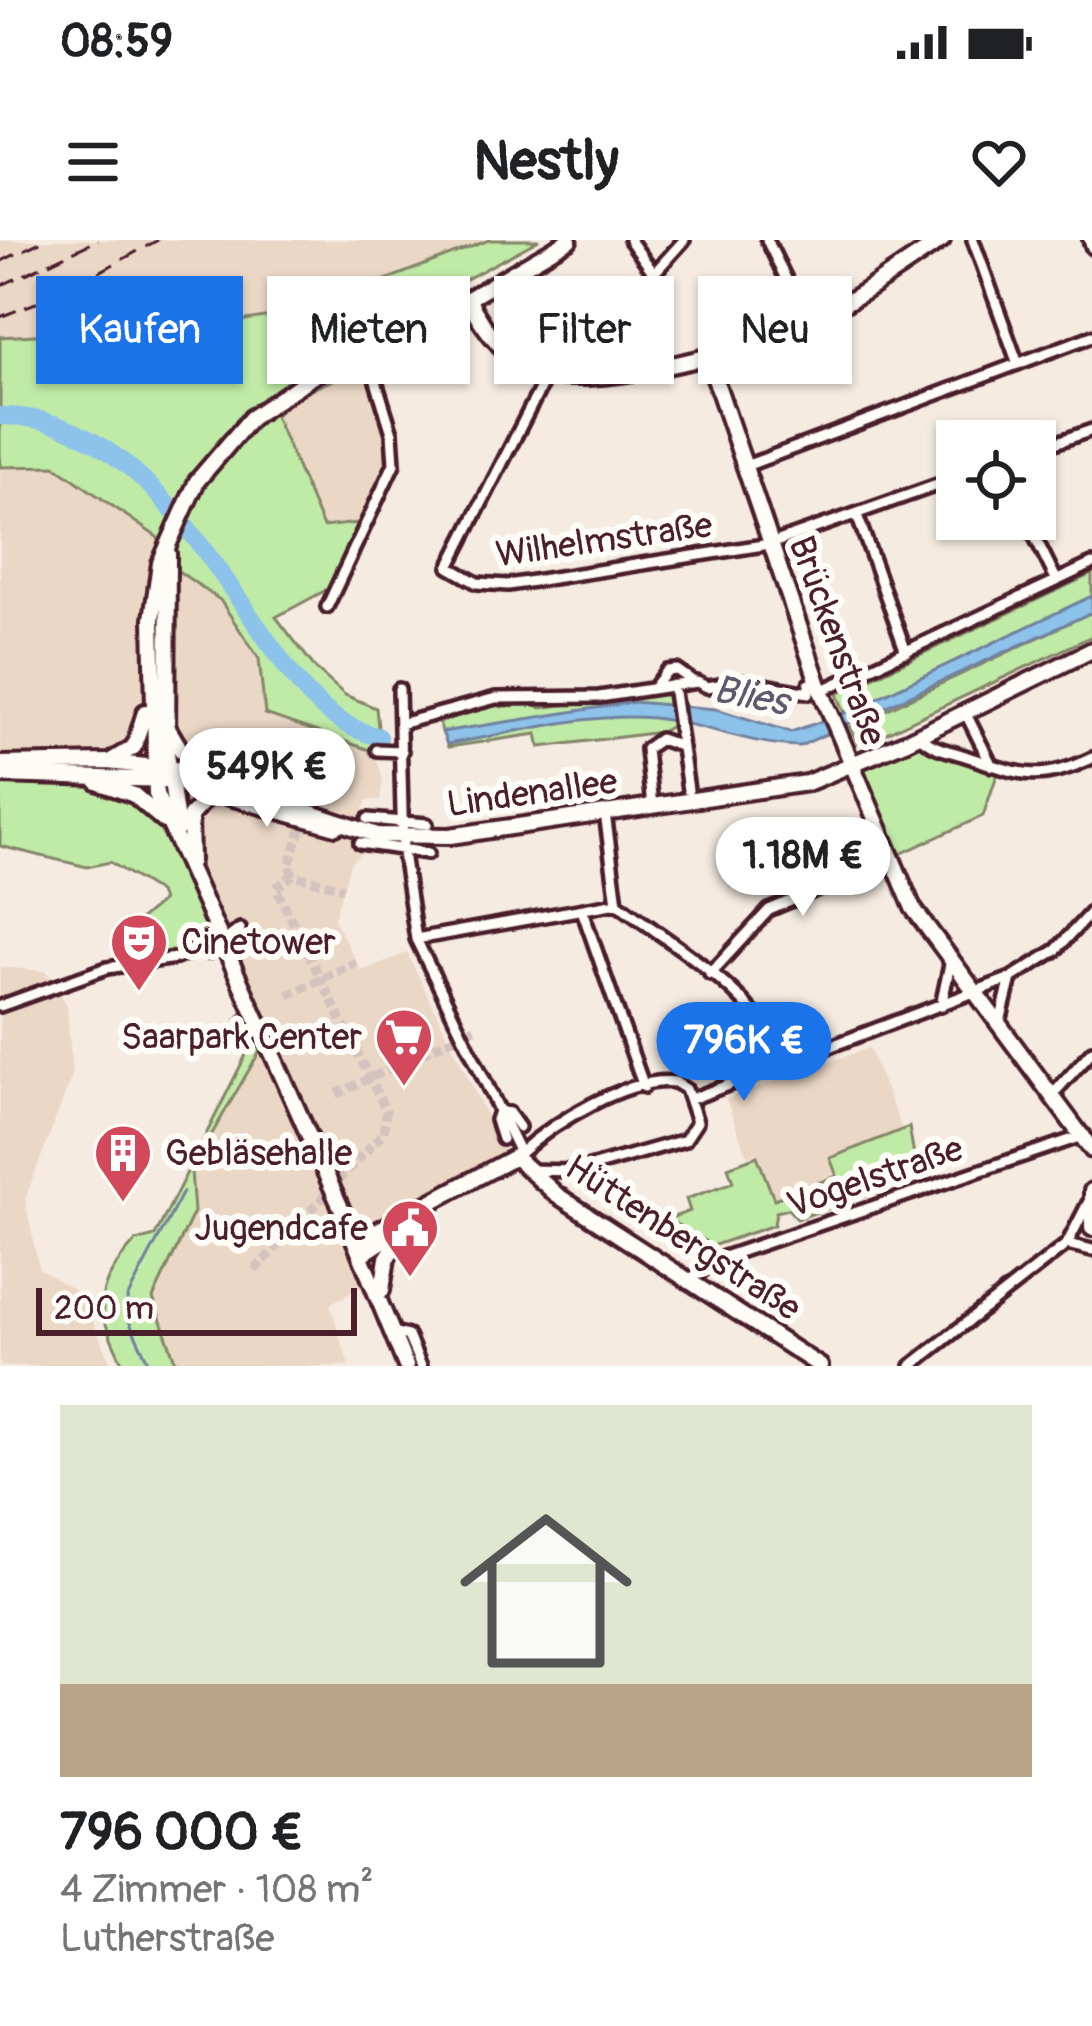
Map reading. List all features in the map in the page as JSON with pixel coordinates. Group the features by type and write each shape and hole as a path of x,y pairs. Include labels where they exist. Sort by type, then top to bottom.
{"main road":[{"path":"470,298 569,240"},
{"path":"852,296 942,240"},
{"path":"470,300 494,336"},
{"path":"108,762 134,747 143,729 145,628 153,593 203,472 250,418 306,384"},
{"name":"Brückenstraße","path":"716,384 821,691 890,859 922,924 1088,1143"},
{"path":"168,548 161,773 184,858"},
{"path":"153,593 161,773 169,826 360,1248 406,1366"},
{"name":"Lindenallee","path":"161,773 338,828 405,838 605,813 771,791 851,766 1092,650"},
{"path":"166,720 172,736 195,762 252,780 267,794"},
{"path":"0,764 108,762 161,773"},
{"path":"0,775 161,773"},
{"name":"Lindenallee","path":"161,773 267,794 363,830"},
{"path":"50,775 120,788 169,826"},
{"path":"198,889 189,855 190,816 207,798 235,794"},
{"path":"360,1248 518,1155"},
{"name":"Hüttenbergstraße","path":"518,1155 557,1195 820,1366"},
{"path":"1092,1192 1092,1228"},
{"path":"385,1307 382,1273 404,1232 437,1203"},
{"path":"360,1248 404,1232"}],"street":[{"path":"630,240 656,275 684,240"},
{"path":"767,240 785,276"},
{"path":"973,240 1018,364"},
{"path":"743,466 1092,336"},
{"path":"327,607 394,464 392,433 377,384"},
{"name":"Wilhelmstraße","path":"543,384 449,567 477,583 508,585 770,544 936,486"},
{"path":"1056,443 1092,430"},
{"path":"857,515 906,652"},
{"path":"1037,540 1057,581"},
{"path":"400,724 496,698 599,697 680,682 706,687 742,682 809,693 809,684 821,691 1092,565"},
{"path":"680,682 677,725 689,783"},
{"path":"399,689 405,838 416,939 518,1155 576,1112 644,1087 675,1082 691,1099 697,1122 685,1140 603,1166 527,1169"},
{"path":"964,712 992,766"},
{"path":"919,735 938,748 1042,776 1092,758"},
{"path":"652,806 646,749 660,739 680,746"},
{"path":"376,750 402,751"},
{"path":"605,813 617,903 710,974 768,1029 784,1066"},
{"path":"405,838 427,824"},
{"path":"405,838 428,853"},
{"path":"710,974 769,910 890,859"},
{"path":"416,939 617,903"},
{"path":"582,910 644,1087"},
{"path":"691,1099 1011,978 1056,950 1092,911"},
{"path":"0,1006 123,963 164,960 196,949 208,953 216,950 220,938 240,928"},
{"path":"941,1006 950,964"},
{"path":"1000,1022 1011,978"},
{"path":"1053,1094 1092,1051"},
{"path":"499,1111 509,1113 519,1127"},
{"path":"499,1111 496,1120 502,1139"},
{"name":"Vogelstraße","path":"690,1280 693,1272 718,1258 1088,1143"},
{"path":"911,1366 1067,1244 1092,1192"},
{"path":"1067,1244 1092,1250"},
{"path":"394,1332 408,1336 421,1366"}],"shaded area":[{"path":"489,240 396,276 267,276 267,317 243,320 243,276 36,276 36,335 0,337 0,242"},
{"path":"324,384 373,384 389,452 358,523 323,528 275,416 291,398"},
{"path":"54,466 157,537 178,571 220,600 259,659 265,714 381,754 376,756 383,780 380,800 367,800 363,809 363,850 350,864 334,919 361,971 407,953 504,1151 341,1237 361,1287 330,1304 349,1366 177,1366 161,1324 153,1299 194,1212 191,1171 260,1051 164,834 151,818 72,784 0,783 0,467"},
{"path":"0,967 46,971 67,1005 72,1076 25,1199 39,1269 81,1294 112,1366 0,1366"},
{"path":"869,1048 902,1129 831,1158 838,1176 773,1200 756,1153 747,1156 726,1099"}],"green space":[{"path":"489,240 539,240 470,277 396,276"},
{"path":"267,317 267,384 324,384 291,398 275,416 323,527 358,523 328,589 276,617 316,669 345,695 376,708 381,754 265,714 259,659 220,600 178,571 157,537 55,466 0,467 0,337 36,335 36,384 243,384 243,320"},
{"path":"1092,574 1092,596 845,713 837,694"},
{"path":"1092,612 1092,636 858,743 850,727"},
{"path":"663,691 670,696 673,725 661,732 540,747 537,734 448,747 439,723 497,702 501,707 532,702 541,708"},
{"path":"920,742 997,775 983,816 900,854 861,770"},
{"path":"0,783 94,785 136,804 166,840 205,927 180,951 141,954 129,936 130,928 162,901 159,892 110,862 87,867 0,846"},
{"path":"243,1011 260,1051 191,1170 194,1212 153,1298 177,1366 124,1366 103,1314 105,1287 136,1241 155,1236 248,1051 237,1019"},
{"path":"909,1127 918,1177 797,1219 788,1209 776,1212 774,1225 700,1250 705,1241 668,1219 690,1211 686,1199 733,1182 728,1167 757,1156 774,1199 837,1176 830,1158"}],"water":[{"path":"1092,596 1092,612 800,746 628,717 576,721 447,744 442,732 634,702 716,709 791,732 845,713"}],"waterway":[{"name":"Blies","path":"0,416 45,421 85,437 122,461 186,527 313,699 341,722 379,737"},
{"path":"150,1366 129,1321 127,1298 183,1192"}],"tunnel":[{"path":"293,875 289,865 314,792"},
{"path":"255,1270 384,1132 386,1111 276,888 293,875 343,888"},
{"path":"288,995 356,962"},
{"path":"337,1094 475,1028"}],"railway":[{"path":"0,262 44,240"},
{"path":"0,286 98,240"},
{"path":"0,317 61,293 158,240"}],"place":[{"name":"Cinetower","path":"139,993"},
{"name":"Saarpark Center","path":"404,1088"},
{"name":"Gebläsehalle","path":"123,1204"},
{"name":"Jugendcafe","path":"410,1279"}]}
